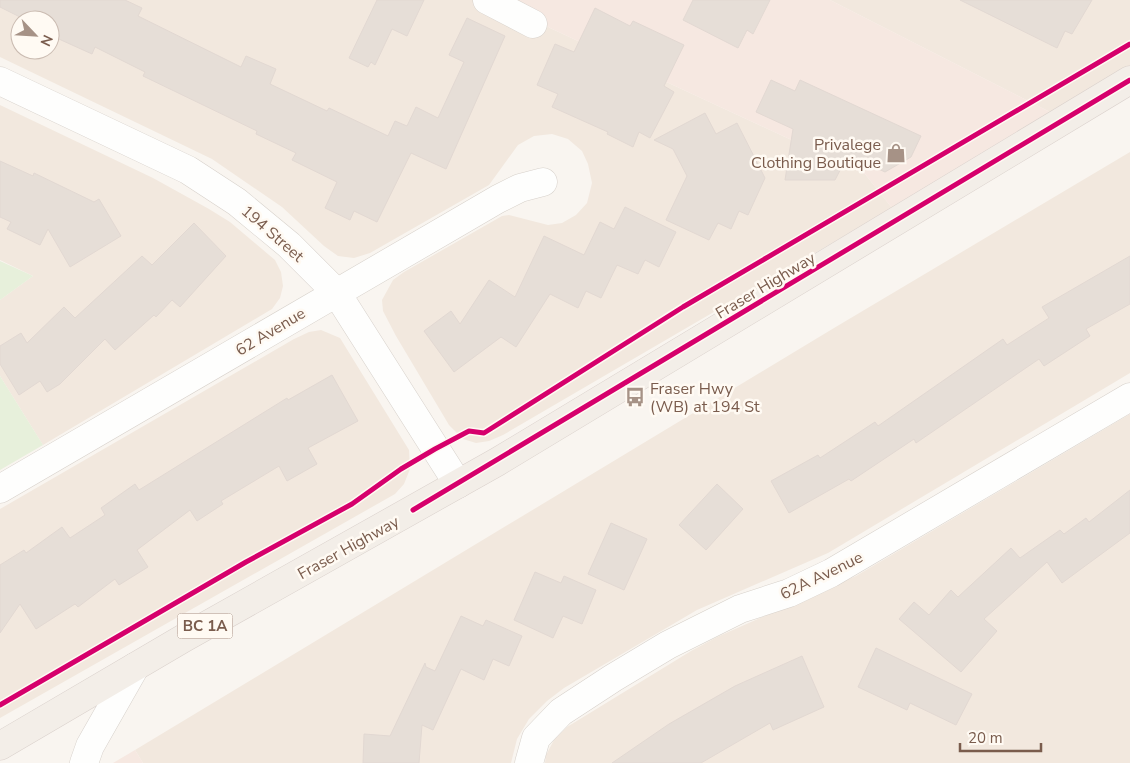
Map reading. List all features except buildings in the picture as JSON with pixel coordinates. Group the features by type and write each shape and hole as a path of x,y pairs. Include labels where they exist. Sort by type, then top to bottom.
{"main road":[{"name":"Fraser Highway","path":"0,746 135,667 458,484 1130,80"}],"street":[{"path":"487,0 534,24"},
{"name":"194 Street","path":"0,81 188,170 237,202 289,245 336,292 458,484"},
{"name":"62 Avenue","path":"0,489 498,199 520,188 543,182"},
{"name":"62A Avenue","path":"529,763 536,738 561,712 613,678 668,645 740,608 790,593 831,573 1130,397"},
{"path":"84,763 90,746 135,667"}],"shaded area":[{"path":"0,0 509,0 550,28 865,174 892,208 503,435 489,441 476,443 463,439 449,425 396,336 383,311 382,300 393,280 404,272 502,216 509,215 548,225 562,223 576,215 587,203 592,183 588,164 582,151 568,139 552,134 534,136 518,145 489,185 370,253 354,258 338,256 324,246 282,207 212,159 0,57"},
{"path":"509,0 830,0 1052,113 892,208 865,174 550,28"},
{"path":"830,0 1130,0 1130,67 1052,113"},
{"path":"0,105 153,178 230,222 275,260 281,272 283,286 280,298 272,309 43,445 0,376 0,300 33,276 0,260"},
{"path":"1130,152 1130,373 828,553 697,610 564,688 547,701 529,719 517,739 511,763 143,763 135,750 834,328"},
{"path":"321,330 340,338 409,450 410,469 404,484 395,494 0,718 0,509 294,339 309,332"},
{"path":"1130,414 1130,763 545,763 546,755 554,740 567,727 691,651 717,637 856,576"},
{"path":"135,750 143,763 113,763"}],"green space":[{"path":"0,261 33,276 0,300"},
{"path":"0,376 43,445 0,470"}],"cycle path":[{"path":"0,705 246,562 352,504 401,469 435,449 469,431 484,433 683,307 1130,44"},
{"path":"413,510 1130,80"}],"place":[{"name":"Privalege Clothing Boutique","path":"896,153"},
{"name":"Fraser Hwy (WB) at 194 St","path":"635,397"}]}
